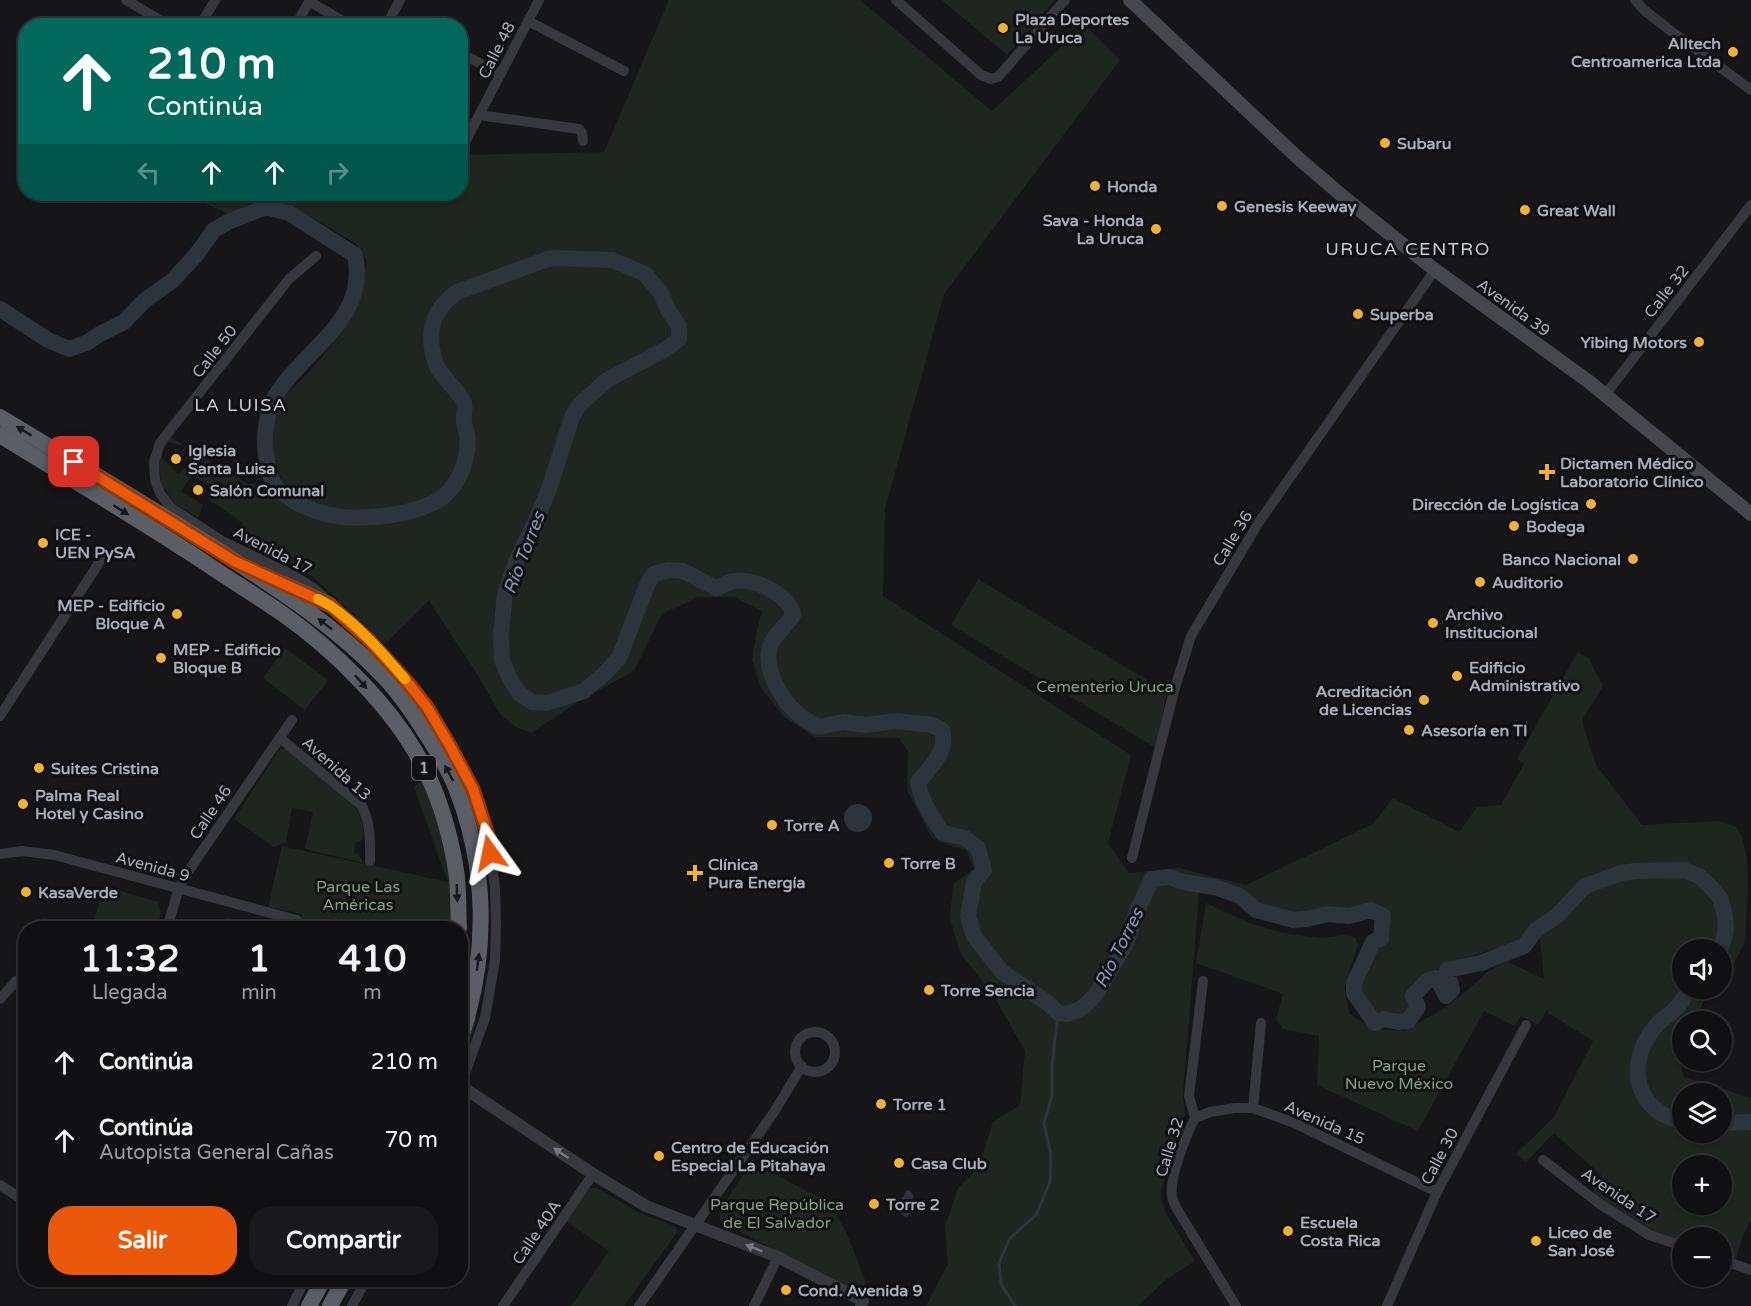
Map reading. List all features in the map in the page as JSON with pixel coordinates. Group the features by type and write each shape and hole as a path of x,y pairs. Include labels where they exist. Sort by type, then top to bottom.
{"highway":[{"name":"1","path":"0,417 277,588 330,627 386,679 419,723 454,782 471,832 482,905 480,950 468,1008"},
{"name":"1","path":"0,435 285,615 354,674 396,722 422,762 436,795 450,839 457,872 459,921"},
{"path":"234,561 330,605"},
{"path":"309,1306 319,1287"},
{"path":"330,1306 340,1287"}],"main road":[{"name":"Avenida 39","path":"1133,1 1298,158 1354,205 1435,270 1575,371 1751,514"}],"street":[{"path":"126,0 156,18"},
{"path":"205,18 215,0"},
{"path":"390,18 400,0"},
{"name":"Calle 48","path":"468,136 539,0"},
{"path":"896,0 981,75 992,79 998,76 1065,0"},
{"path":"1635,0 1671,31 1751,90"},
{"path":"300,18 310,1 338,18"},
{"path":"528,21 624,71"},
{"path":"468,57 501,74"},
{"path":"479,115 579,129 583,141"},
{"name":"Calle 32","path":"1605,395 1751,205"},
{"name":"Calle 50","path":"170,507 160,493 155,480 154,462 160,443 289,279 316,256"},
{"name":"Calle 36","path":"1132,858 1191,636 1259,522 1435,270"},
{"name":"Avenida 17","path":"170,507 222,541 306,582 368,639 398,670 427,707 473,789 488,835 496,910 495,960 490,993 485,1018 468,1067"},
{"path":"0,716 102,558"},
{"name":"Calle 46","path":"168,921 185,876 292,720"},
{"name":"Avenida 13","path":"280,738 362,806 369,820 370,861"},
{"name":"Avenida 9","path":"0,854 22,851 54,855 297,920"},
{"name":"Calle 32","path":"1203,981 1190,1096 1196,1118 1189,1129 1174,1178 1172,1196 1182,1218 1236,1306"},
{"path":"0,999 18,982"},
{"path":"1253,1108 1261,1023"},
{"name":"Calle 30","path":"1387,1306 1437,1192 1526,1025"},
{"path":"639,1306 774,1112 802,1066"},
{"path":"468,1092 645,1206 778,1257 863,1304"},
{"name":"Avenida 15","path":"1196,1118 1210,1112 1253,1108 1292,1122 1437,1192"},
{"name":"Avenida 17","path":"1543,1160 1610,1210 1649,1235 1672,1242"},
{"name":"Calle 40A","path":"503,1306 593,1174"},
{"path":"0,1185 18,1197"},
{"path":"754,1306 778,1257"},
{"path":"1732,1263 1751,1270"},
{"path":"291,1306 301,1287"},
{"path":"352,1306 362,1287"}],"green space":[{"name":"Parque Nuevo México","path":"669,0 860,0 992,111 1085,25 1120,60 944,294 885,509 883,596 1131,755 1108,843 1129,873 1179,868 1246,885 1373,824 1393,798 1459,832 1477,807 1501,805 1524,764 1517,759 1578,652 1589,659 1603,686 1583,719 1584,729 1596,765 1642,825 1720,821 1736,827 1742,836 1747,859 1748,881 1745,942 1732,967 1732,939 1672,939 1672,999 1705,999 1699,1011 1672,1011 1672,1071 1682,1071 1684,1077 1703,1083 1672,1083 1672,1143 1732,1143 1732,1092 1751,1098 1751,1220 1742,1238 1735,1262 1732,1261 1732,1227 1672,1227 1672,1241 1651,1233 1591,1195 1601,1175 1554,1133 1526,1162 1516,1154 1554,1117 1593,1041 1548,1013 1547,1009 1538,1025 1521,1016 1514,1026 1484,1011 1418,1131 1317,1085 1319,1036 1283,1029 1276,1019 1283,994 1196,963 1206,903 1252,924 1288,934 1323,938 1344,935 1355,937 1358,945 1344,988 1350,1014 1372,1029 1404,1031 1441,1010 1486,973 1506,961 1544,979 1538,919 1517,942 1443,965 1411,989 1412,1008 1403,1017 1375,1015 1363,995 1361,981 1375,947 1384,944 1386,913 1375,906 1294,915 1258,905 1242,893 1200,880 1183,1094 1185,1115 1160,1193 1165,1212 1195,1261 1167,1279 1138,1306 926,1306 948,1264 945,1226 958,1188 978,1168 993,1122 1020,1105 1025,1051 995,998 960,952 950,918 953,884 974,869 966,850 932,838 907,790 908,751 899,738 815,737 784,717 761,688 752,660 762,611 734,597 698,597 662,614 634,671 581,700 531,733 516,727 500,714 477,674 429,601 385,644 312,576 237,539 243,523 208,499 214,489 192,475 181,491 203,505 198,518 173,502 161,483 158,454 170,437 248,484 282,480 272,456 274,428 280,401 313,368 343,331 361,292 367,260 356,244 280,201 468,201 468,155 604,152","holes":["169,442 184,446 190,463 178,474 158,454"]},
{"name":"Plaza Deportes La Uruca","path":"942,0 1055,0 1007,55"},
{"path":"206,201 252,201 231,215 204,203"},
{"name":"Cementerio Uruca","path":"978,579 1167,692 1156,748 951,625"},
{"path":"285,648 328,680 305,710 263,678"},
{"path":"280,749 287,749 346,798 358,811 363,837 361,841 355,843 354,853 358,854 364,863 305,849 313,812 292,808 286,842 274,847 234,819"},
{"name":"Parque Las Américas","path":"425,779 440,823 452,881 452,921 300,921 302,914 268,907 282,846 448,882 414,787"},
{"path":"104,886 158,902 161,913 158,921 94,921"},
{"path":"225,917 245,921 224,921"},
{"path":"43,918 57,921 43,921"},
{"path":"473,1017 477,1019 468,1048 468,1033"},
{"name":"Parque República de El Salvador","path":"752,1162 822,1199 837,1215 865,1280 870,1300 720,1221 719,1211"},
{"path":"597,1188 639,1213 675,1226 678,1231 624,1306 571,1306 609,1251 566,1221 589,1189"}],"shaded area":[{"path":"858,804 868,808 872,818 868,828 858,832 848,828 844,818 848,808"},
{"path":"909,1190 914,1196 909,1205 910,1213 907,1217 902,1215 903,1208 899,1201"}],"waterway":[{"name":"Río Torres","path":"0,309 48,340 69,349 86,343 124,322 144,301 173,280 196,255 214,230 266,207 289,213 355,255 357,278 353,298 344,315 332,332 288,378 273,400 265,438 268,469 276,487 295,501 326,514 359,518 399,514 437,501 455,484 463,468 468,443 464,425 465,405 460,395 437,367 431,344 434,319 449,298 457,292 551,258 612,260 645,274 661,293 668,310 679,326 679,339 666,349 607,380 579,405 572,417 549,489 517,560 505,593 501,634 502,660 510,679 519,693 532,702 547,703 584,691 619,658 648,583 654,574 669,570 683,571 716,588 742,580 770,589 785,601 793,615 770,646 768,655 771,673 785,701 800,716 818,727 844,722 866,725 896,721 932,725 942,730 943,745 933,764 918,782 919,789 924,803 943,833 965,838 978,848 984,870 974,882 968,916 974,936 1002,972 1048,1003 1058,1013 1066,1014 1079,1010 1098,991 1126,943 1152,879 1169,877 1183,882 1215,887 1240,896 1256,910 1293,920 1328,914 1349,916 1371,910 1383,916 1381,938 1373,942 1354,983 1354,993 1375,1023 1384,1019 1408,1021 1418,1007 1413,996 1427,981 1437,978 1446,996 1452,990 1447,970 1481,963 1524,946 1536,930 1558,915 1585,886 1621,873 1684,870 1699,876 1720,898 1725,916 1726,930 1723,939"},
{"name":"Río Torres","path":"1672,1118 1656,1110 1648,1102 1638,1079 1638,1070 1641,1051 1649,1034 1683,999"},
{"path":"1015,1306 1001,1284 999,1263 1010,1238 1036,1215 1050,1182 1051,1155 1044,1123 1052,1096 1052,1065 1058,1013"},
{"name":"Río Torres","path":"1732,1123 1751,1122"}],"slow traffic":[{"path":"318,599 330,605 353,625 405,679"}],"place":[{"name":"Plaza Deportes La Uruca","path":"1003,28"},
{"name":"Alltech Centroamerica Ltda","path":"1733,52"},
{"name":"Subaru","path":"1385,143"},
{"name":"Honda","path":"1095,186"},
{"name":"Genesis Keeway","path":"1222,206"},
{"name":"Great Wall","path":"1525,210"},
{"name":"Sava - Honda La Uruca","path":"1156,229"},
{"name":"Superba","path":"1358,314"},
{"name":"Yibing Motors","path":"1699,342"},
{"name":"Iglesia Santa Luisa","path":"176,459"},
{"name":"Dictamen Médico Laboratorio Clínico","path":"1547,472"},
{"name":"Salón Comunal","path":"198,490"},
{"name":"Dirección de Logística","path":"1591,504"},
{"name":"Bodega","path":"1514,526"},
{"name":"ICE - UEN PySA","path":"43,543"},
{"name":"Banco Nacional","path":"1633,559"},
{"name":"Auditorio","path":"1480,582"},
{"name":"MEP - Edificio Bloque A","path":"177,614"},
{"name":"Archivo Institucional","path":"1433,623"},
{"name":"MEP - Edificio Bloque B","path":"161,658"},
{"name":"Edificio Administrativo","path":"1457,676"},
{"name":"Acreditación de Licencias","path":"1424,700"},
{"name":"Asesoría en TI","path":"1409,730"},
{"name":"Suites Cristina","path":"39,768"},
{"name":"Palma Real Hotel y Casino","path":"23,804"},
{"name":"Torre A","path":"772,825"},
{"name":"Torre B","path":"889,863"},
{"name":"Clínica Pura Energía","path":"695,873"},
{"name":"KasaVerde","path":"26,892"},
{"name":"Torre Sencia","path":"929,990"},
{"name":"Torre 1","path":"881,1104"},
{"name":"Centro de Educación Especial La Pitahaya","path":"659,1156"},
{"name":"Casa Club","path":"899,1163"},
{"name":"Torre 2","path":"874,1204"},
{"name":"Escuela Costa Rica","path":"1288,1231"},
{"name":"Liceo de San José","path":"1536,1241"},
{"name":"Cond. Avenida 9","path":"786,1290"}],"district":[{"name":"URUCA CENTRO","path":"1408,249"},
{"name":"LA LUISA","path":"241,405"}],"route":[{"path":"74,462 234,561 330,605 368,639 427,707 450,746 473,789 488,835 490,853"}]}
